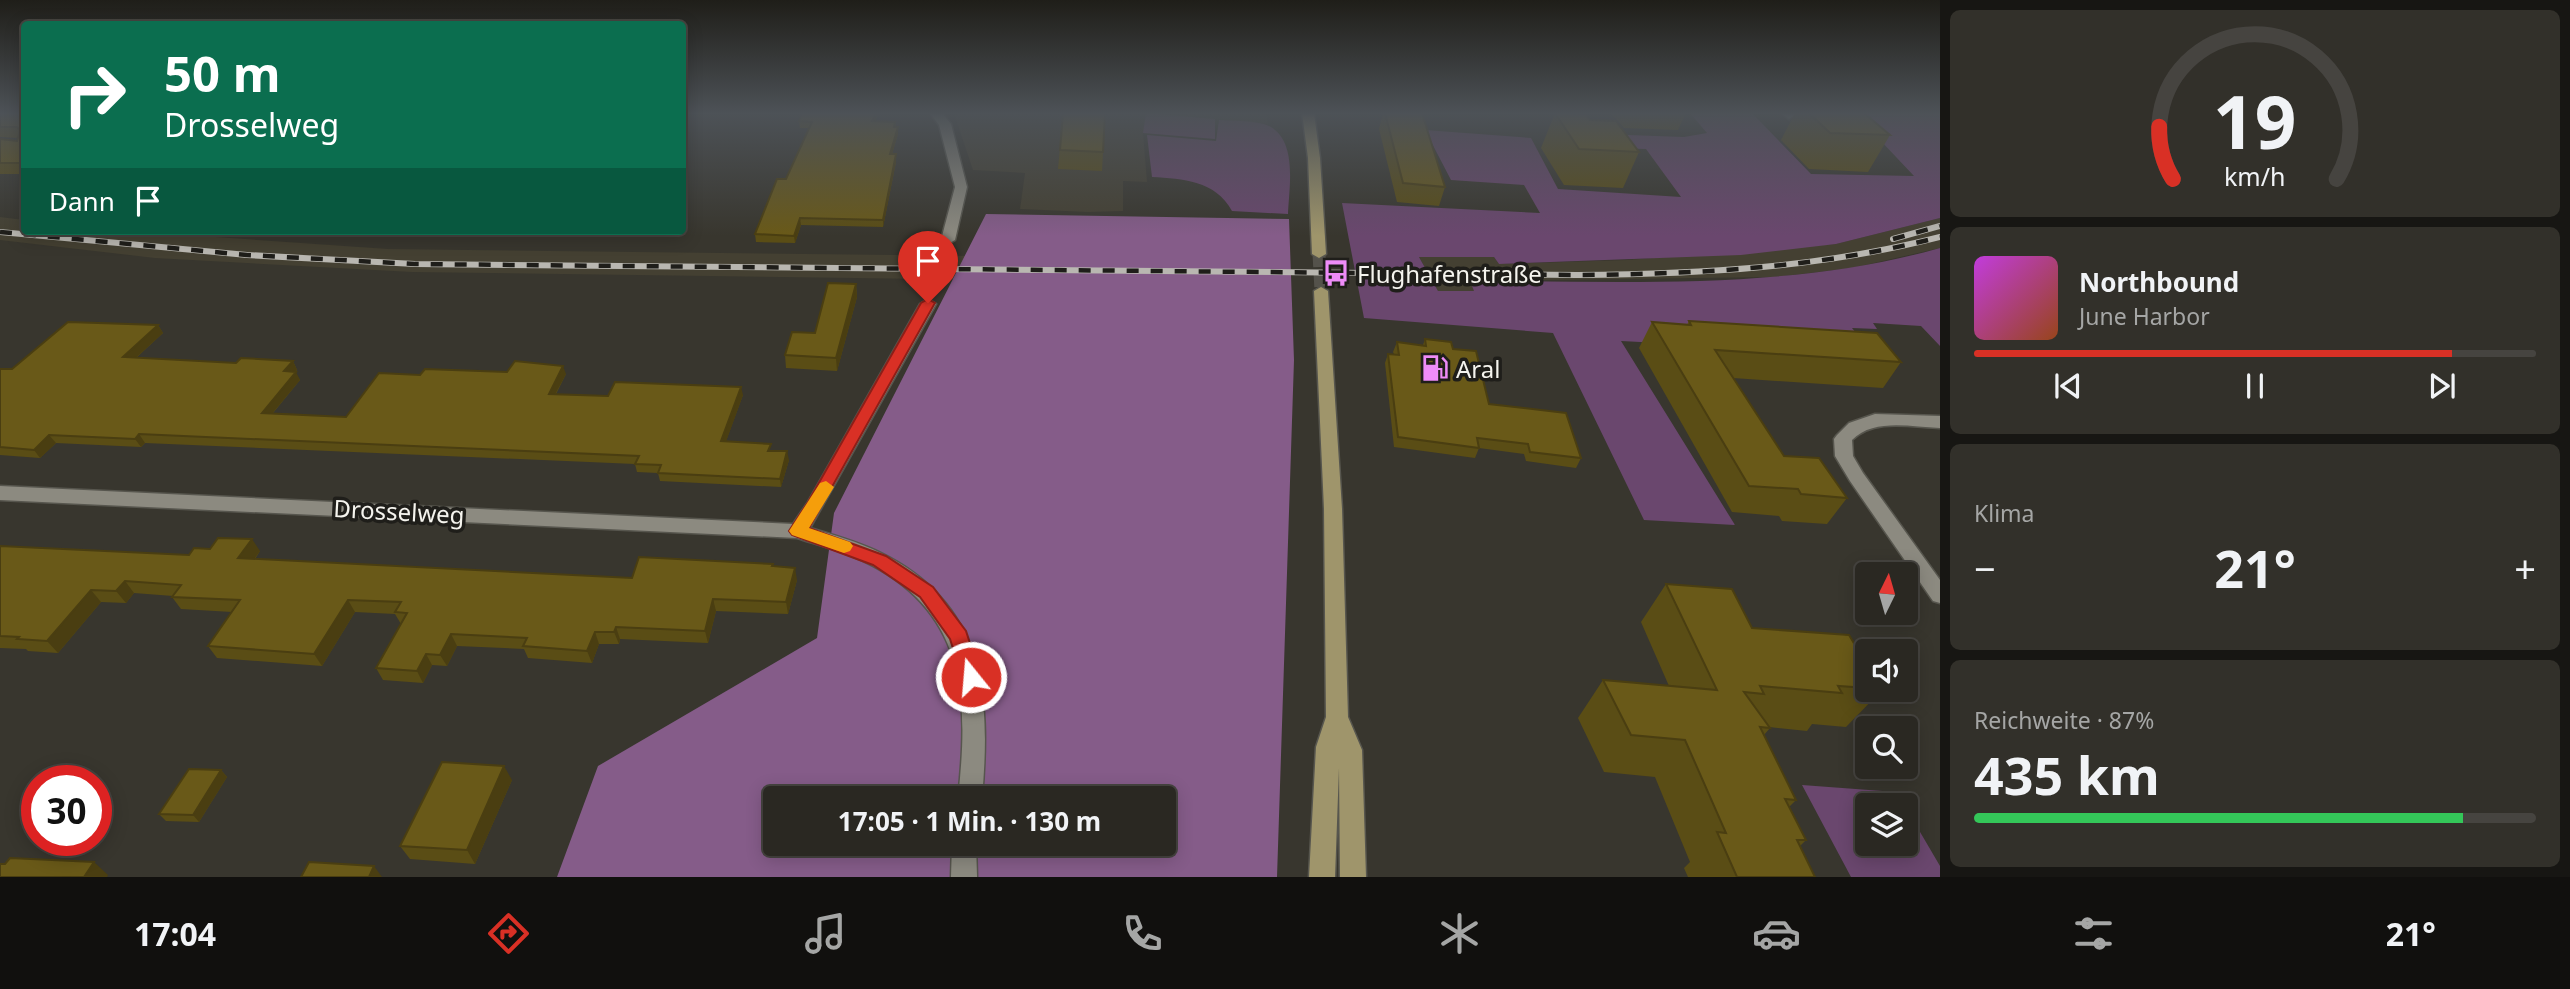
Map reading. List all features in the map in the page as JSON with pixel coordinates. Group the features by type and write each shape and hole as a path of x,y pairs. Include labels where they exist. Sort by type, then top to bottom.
{"main road":[{"path":"1313,154 1319,254"},
{"path":"1321,290 1333,494 1336,717 1328,747 1322,877"},
{"path":"1336,717 1350,750 1353,877"}],"street":[{"path":"948,240 961,188 954,154"},
{"path":"798,531 815,506 928,303"},
{"path":"1940,422 1875,420 1855,426 1843,439 1844,456 1856,477 1940,595"},
{"name":"Drosselweg","path":"0,493 798,531 879,561 926,592 959,636 971,677 976,750 972,786"},
{"path":"964,856 964,877"}],"shaded area":[{"path":"968,154 1145,154 1147,182 1123,181 1123,211 1020,209 1025,173 973,170"},
{"path":"1149,154 1288,154 1288,214 1232,211 1217,193 1207,187 1186,180 1152,177"},
{"path":"1437,154 1539,154 1558,189 1681,197 1650,154 1792,154 1811,174 1914,176 1893,154 1940,154 1940,218 1836,244 1741,255 1499,264 1494,257 1419,257 1438,291 1474,291 1470,281 1647,282 1766,277 1883,262 1940,248 1940,346 1921,326 1873,323 1877,329 1852,328 1873,354 1621,341 1735,525 1644,520 1553,333 1364,318 1342,203 1540,213 1524,185 1451,180"},
{"path":"986,214 1289,219 1294,360 1277,877 557,877 598,766 817,638 834,513"},
{"path":"0,217 21,220 21,235 186,235 388,249 1155,258 1141,282 412,272 155,258 0,240"},
{"path":"1940,218 1940,248 1852,268 1775,277 1471,281 1475,291 1438,291 1419,257 1494,257 1499,264 1627,260 1836,244"},
{"path":"1802,785 1896,792 1855,793 1855,856 1918,856 1918,828 1940,866 1940,877 1851,877"}],"building":[{"path":"0,154 21,154 21,163 0,163"},
{"path":"797,154 896,154 883,220 800,218 794,236 755,234 777,179 786,179"},
{"path":"1396,154 1435,154 1445,187 1403,183"},
{"path":"828,283 856,284 836,358 785,355 792,332 815,333"},
{"path":"1689,321 1877,333 1901,362 1715,350 1784,456 1819,458 1847,498 1801,494 1798,489 1749,486 1652,322 1691,325"},
{"path":"68,322 158,325 123,357 236,363 241,358 293,361 284,371 296,372 262,413 346,417 379,373 420,375 425,369 507,372 515,361 563,366 549,394 608,396 615,382 741,387 721,441 771,444 768,451 787,451 780,479 658,473 661,465 635,464 639,456 139,434 135,439 49,435 34,450 0,447 0,369 12,369"},
{"path":"1425,339 1451,342 1453,349 1476,351 1489,404 1566,413 1581,458 1530,452 1528,444 1477,438 1479,448 1398,437 1388,354 1399,355 1397,342 1426,346"},
{"path":"218,538 252,539 238,558 632,578 639,557 773,564 772,566 795,568 786,602 713,599 705,631 616,627 614,632 595,632 587,651 523,646 527,638 451,634 440,655 426,654 417,671 376,668 407,613 395,612 401,602 348,600 314,654 208,646 240,600 172,597 181,585 125,581 116,591 91,590 47,641 0,636 0,546 189,555 194,548 210,549"},
{"path":"1666,584 1732,589 1752,628 1849,635 1855,645 1855,687 1838,686 1842,693 1760,686 1764,694 1744,692 1770,728 1760,727 1796,800 1785,799 1806,840 1797,840 1815,877 1737,877 1717,832 1726,833 1685,740 1631,735 1603,680 1717,690"},
{"path":"442,762 504,766 467,850 400,846"},
{"path":"189,769 221,770 193,815 159,814"},
{"path":"10,858 94,862 84,877 0,877 0,864 5,864"},
{"path":"309,862 374,866 369,877 301,877"}],"tunnel":[{"path":"1319,254 1321,291"}],"railway":[{"path":"1893,239 1940,226"},
{"path":"0,232 21,234"},
{"path":"32,235 247,255 415,264 1577,275 1760,267 1850,256 1940,237"}],"slow traffic":[{"path":"826,487 798,531 844,546"}],"place":[{"name":"Flughafenstraße","path":"1336,273"},
{"name":"Aral","path":"1435,368"}],"route":[{"path":"928,303 815,506 798,531 879,561 926,592 959,636 971,677"}]}
